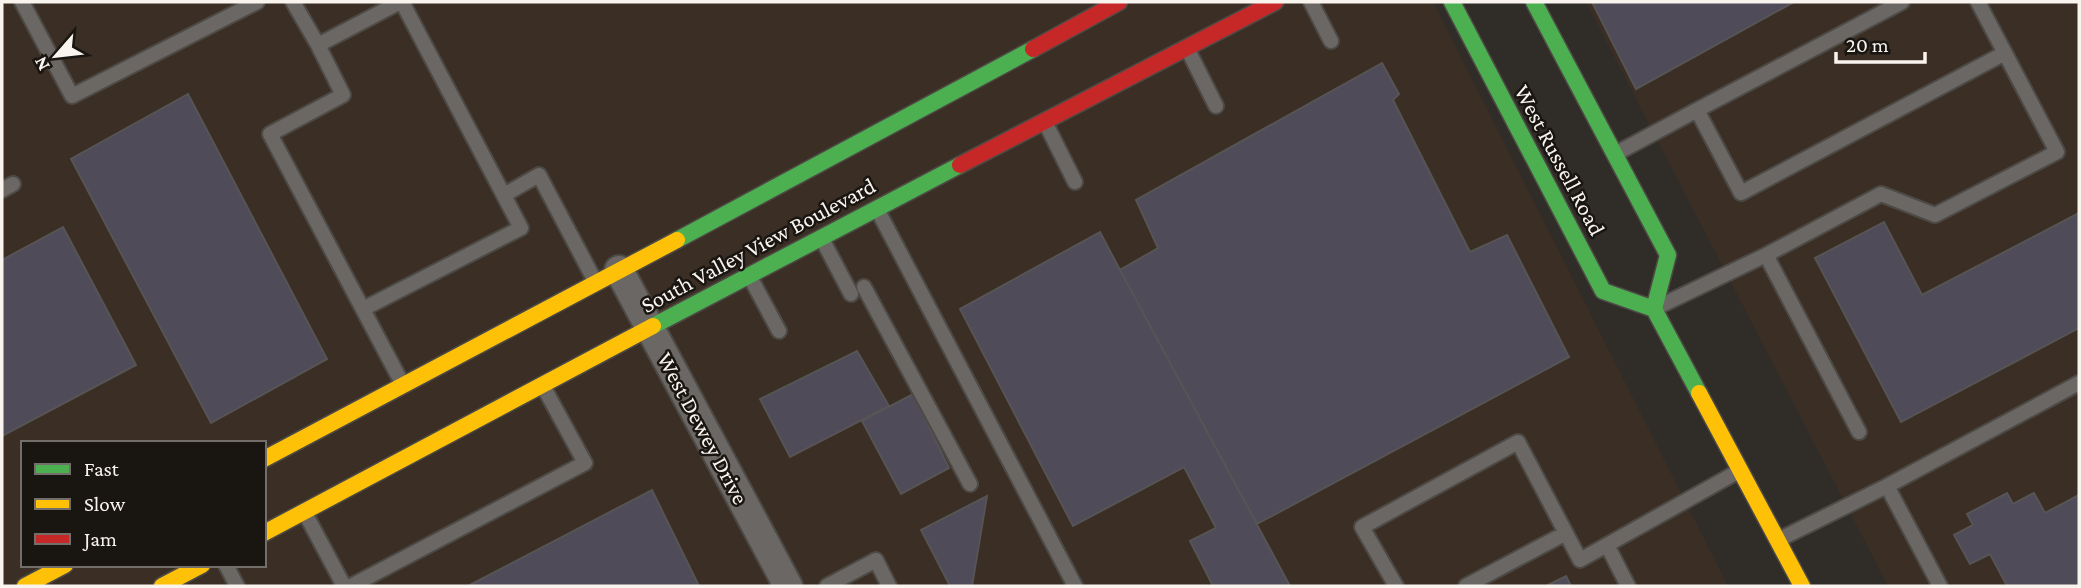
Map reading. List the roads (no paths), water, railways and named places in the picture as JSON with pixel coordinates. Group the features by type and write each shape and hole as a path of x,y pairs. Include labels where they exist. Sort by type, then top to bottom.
{"main road":[{"name":"South Valley View Boulevard","path":"266,458 845,151 1119,2"},
{"name":"South Valley View Boulevard","path":"266,532 821,237 1275,2"},
{"name":"West Russell Road","path":"1452,2 1603,291 1654,309"},
{"path":"1534,2 1668,255 1654,309 1802,586"},
{"path":"25,586 61,567"},
{"path":"162,586 198,567"}],"street":[{"name":"West Dewey Drive","path":"607,276 650,328 788,586"}],"lane":[{"path":"22,2 72,96 257,2"},
{"path":"293,2 343,95 270,134 403,385"},
{"path":"317,45 401,2 521,228 363,309"},
{"path":"1311,2 1331,41"},
{"path":"1615,154 1902,2"},
{"path":"1654,309 1766,255 1881,194 1935,215 2057,152 1978,2"},
{"path":"1187,48 1216,106"},
{"path":"1697,110 1741,193 2005,53"},
{"path":"1044,121 1075,182"},
{"path":"504,195 538,175 607,276"},
{"path":"877,208 1074,586"},
{"path":"821,237 851,294"},
{"path":"1766,255 1858,432"},
{"path":"750,275 779,331"},
{"path":"864,287 970,484"},
{"path":"1778,540 1887,486 2079,383"},
{"path":"351,586 585,463 543,384"},
{"path":"1396,586 1362,527 1518,442 1580,560 1741,471"},
{"path":"1887,486 1940,586"},
{"path":"304,512 344,586"},
{"path":"1466,586 1566,533"},
{"path":"1607,545 1628,586"},
{"path":"827,586 876,560 889,586"},
{"path":"227,567 237,586"}]}
